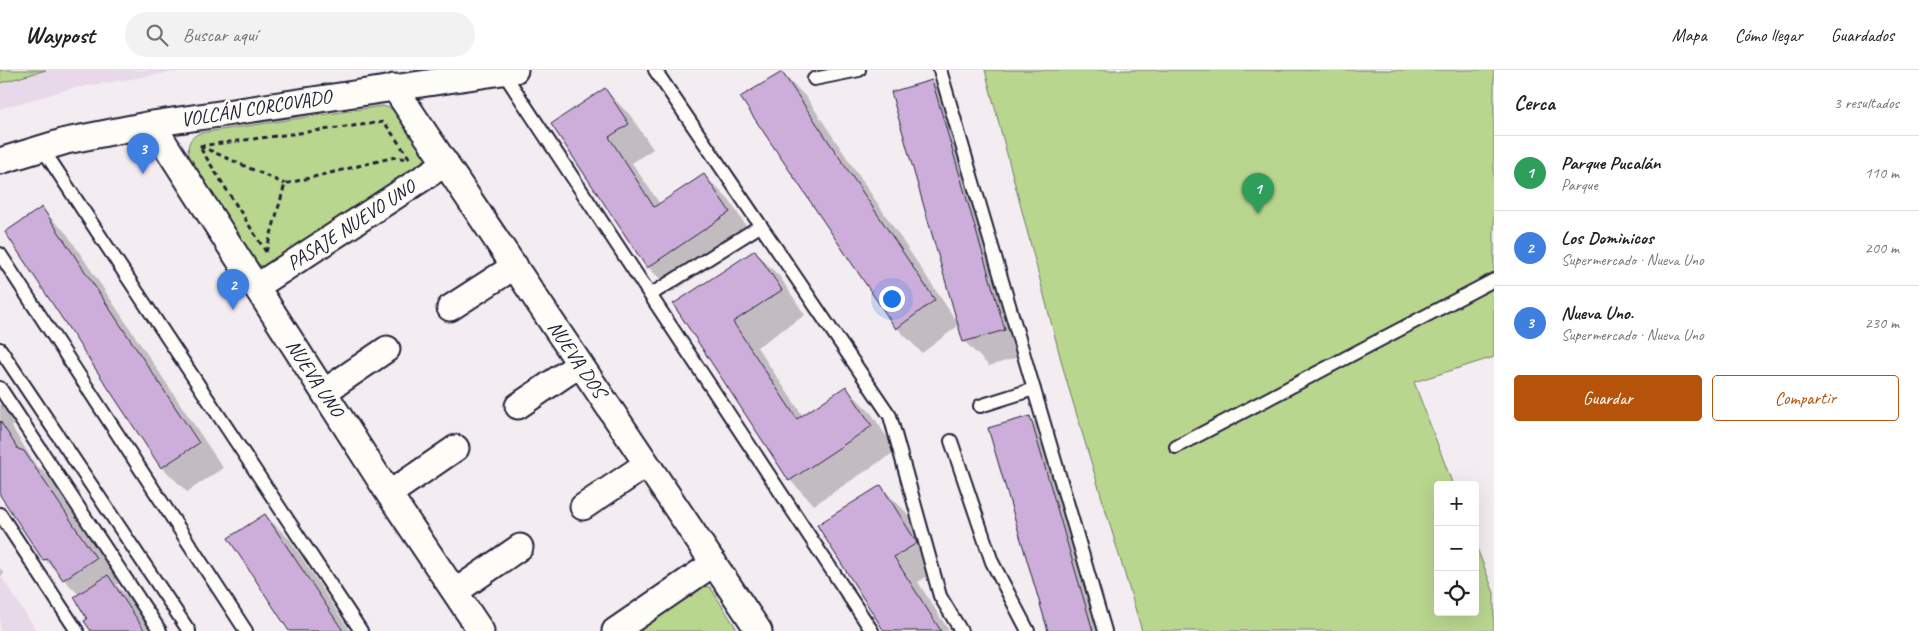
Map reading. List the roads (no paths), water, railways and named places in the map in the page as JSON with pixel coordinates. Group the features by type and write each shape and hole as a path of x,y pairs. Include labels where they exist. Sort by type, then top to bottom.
{"street":[{"name":"VOLCÁN CORCOVADO","path":"0,161 66,141 152,124 509,71"},
{"name":"NUEVA DOS","path":"394,87 759,631"},
{"name":"NUEVA UNO","path":"152,124 389,494 481,631"},
{"name":"PASAJE NUEVO UNO","path":"256,287 446,163"},
{"path":"450,308 515,266"},
{"path":"324,392 387,349"},
{"path":"518,406 580,364"},
{"path":"389,494 456,448"},
{"path":"583,507 647,464"},
{"path":"455,592 520,547"},
{"path":"615,631 714,564"}],"lane":[{"path":"655,70 890,416 940,596 961,631"},
{"path":"814,78 859,70"},
{"path":"940,70 1105,631"},
{"path":"509,71 650,295 872,631"},
{"path":"42,148 361,631"},
{"path":"650,295 760,226"},
{"path":"0,254 246,631"},
{"path":"1176,447 1494,280"},
{"path":"0,349 188,631"},
{"path":"0,388 160,631"},
{"path":"980,406 1034,389"},
{"path":"951,441 992,562 1028,631"},
{"path":"0,514 76,631"}],"place":[{"name":"Nueva Uno.","path":"143,174"},
{"name":"Parque Pucalán","path":"1258,214"},
{"name":"Los Dominicos","path":"233,310"}]}
